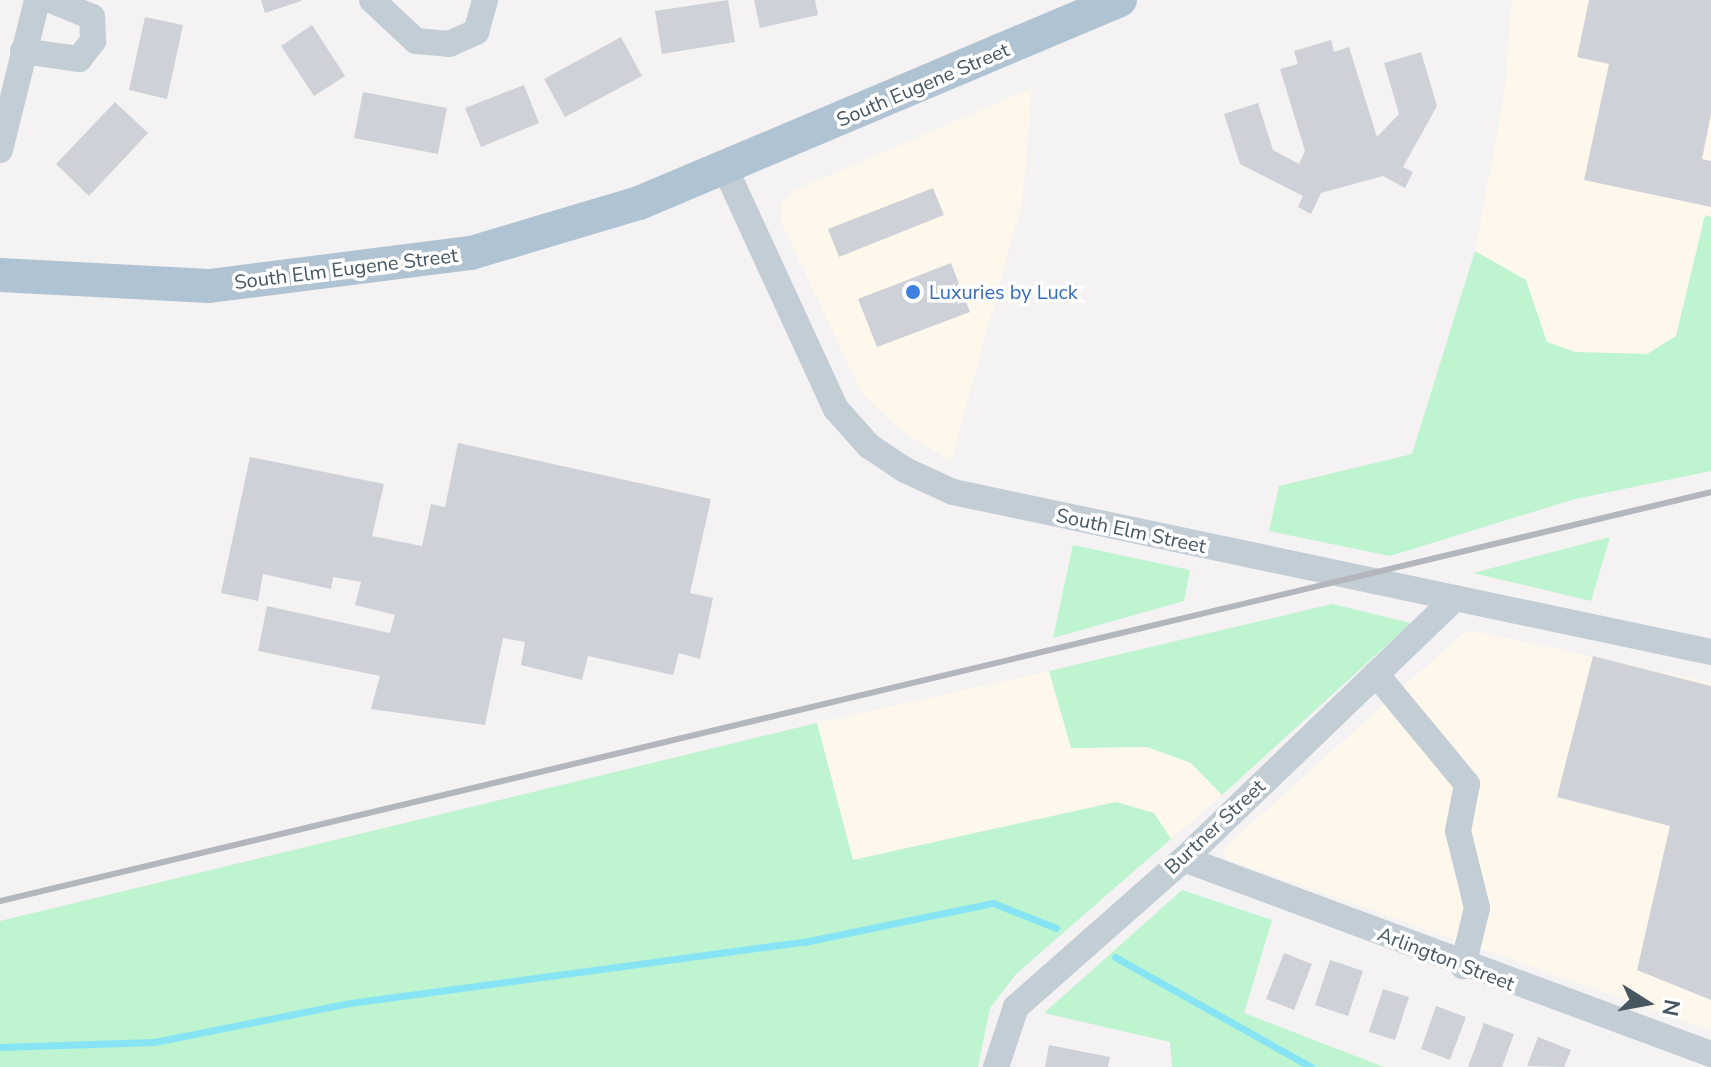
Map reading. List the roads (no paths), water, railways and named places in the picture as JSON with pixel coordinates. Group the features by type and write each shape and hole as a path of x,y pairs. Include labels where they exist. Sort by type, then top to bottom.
{"main road":[{"name":"South Eugene Street","path":"725,168 1120,0"},
{"name":"South Elm Eugene Street","path":"0,275 209,286 405,265 545,233 725,168"}],"street":[{"path":"0,150 37,0"},
{"path":"23,51 79,59 93,41 92,17 51,0"},
{"path":"372,0 416,41 449,44 476,32 485,0"},
{"name":"South Elm Street","path":"725,168 836,409 905,470 953,492 1711,652"},
{"name":"Burtner Street","path":"996,1067 1016,1007 1184,859 1455,598"},
{"path":"1376,674 1467,784 1458,831 1477,908 1463,966"},
{"name":"Arlington Street","path":"1184,859 1463,966 1711,1054"}],"waterway":[{"path":"0,1047 154,1042 350,1003 804,942 993,903 1056,928"},
{"path":"1115,957 1311,1067"}],"railway":[{"path":"0,901 1711,492"}],"place":[{"name":"Luxuries by Luck","path":"913,292"}]}
